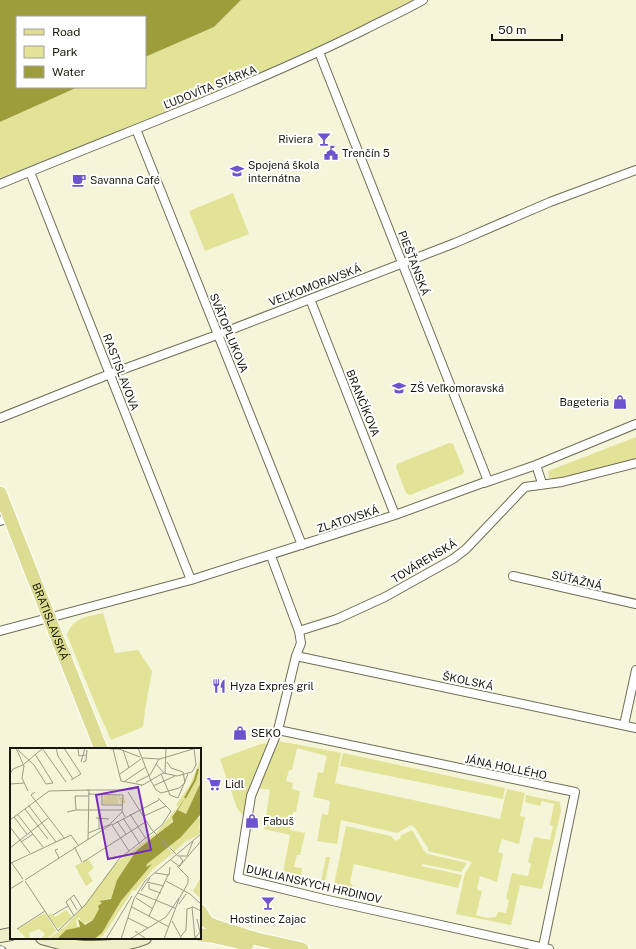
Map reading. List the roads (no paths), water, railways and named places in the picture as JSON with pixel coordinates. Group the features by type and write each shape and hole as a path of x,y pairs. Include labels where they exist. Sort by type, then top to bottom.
{"main road":[{"name":"BRATISLAVSKÁ","path":"0,493 5,519 49,617 101,748"},
{"path":"201,913 207,922 215,926 258,939 302,949"},
{"path":"0,936 10,934"},
{"path":"201,935 269,949"},
{"path":"45,939 76,948 129,944 142,939"},
{"path":"110,946 122,939"}],"street":[{"name":"ĽUDOVÍTA STÁRKA","path":"0,184 211,100 319,52 423,0"},
{"name":"PIEŠŤANSKÁ","path":"319,52 488,481"},
{"name":"SVÄTOPLUKOVA","path":"136,129 302,545"},
{"name":"VEĽKOMORAVSKÁ","path":"0,418 110,374 217,335 454,243 550,202 636,170"},
{"name":"RASTISLAVOVA","path":"30,172 191,580"},
{"name":"BRANČÍKOVA","path":"310,299 395,515"},
{"name":"ZLATOVSKÁ","path":"488,481 484,483 536,465 636,424"},
{"name":"TOVÁRENSKÁ","path":"299,631 337,618 385,597 453,559 466,549 525,487 562,482 636,463"},
{"path":"536,465 541,484"},
{"name":"ZLATOVSKÁ","path":"0,631 191,580 270,556 395,515 488,481"},
{"name":"DUKLIANSKYCH HRDINOV","path":"270,556 299,631 301,643 296,656 278,730 251,796 238,878 328,900 546,948"},
{"name":"SÚŤAŽNÁ","path":"513,576 636,604"},
{"name":"ŠKOLSKÁ","path":"296,656 636,728"},
{"path":"624,726 636,670"},
{"name":"JÁNA HOLLÉHO","path":"278,730 575,792 546,948"}],"water":[{"path":"0,0 241,0 214,27 146,57 146,16 16,16 16,88 76,88 0,122"}],"railway":[{"path":"0,947 4,949"}],"place":[{"name":"Riviera","path":"324,139"},
{"name":"Trenčín 5","path":"331,153"},
{"name":"Spojená škola internátna","path":"237,171"},
{"name":"Savanna Café","path":"79,180"},
{"name":"ZŠ Veľkomoravská","path":"399,388"},
{"name":"Bageteria","path":"620,402"},
{"name":"Hyza Expres gril","path":"219,686"},
{"name":"SEKO","path":"240,733"},
{"name":"Lidl","path":"214,784"},
{"name":"Fabuš","path":"252,821"},
{"name":"Hostinec Zajac","path":"268,903"}]}
